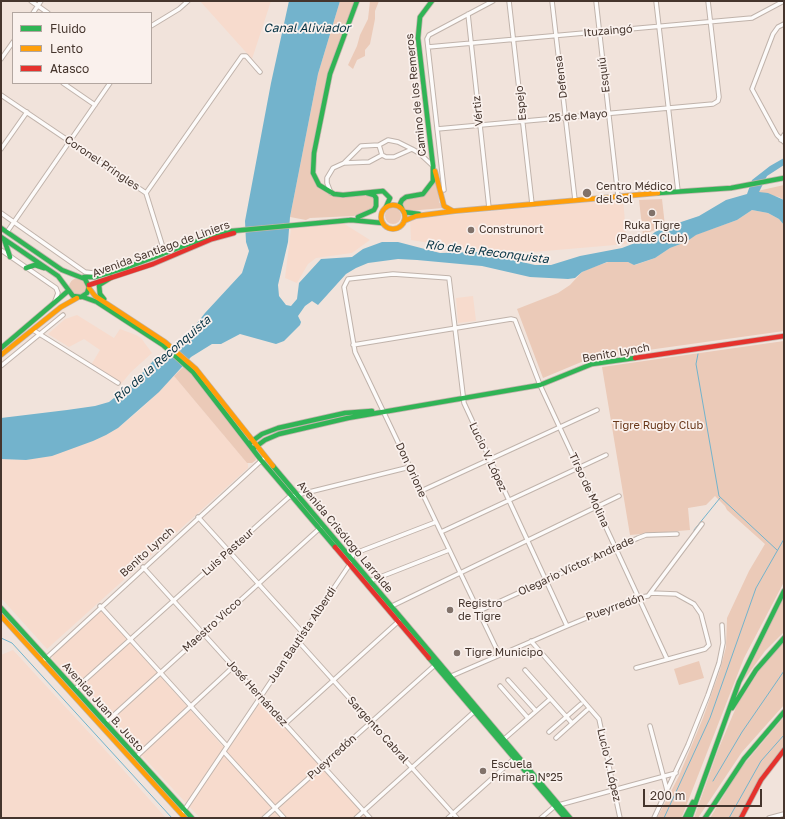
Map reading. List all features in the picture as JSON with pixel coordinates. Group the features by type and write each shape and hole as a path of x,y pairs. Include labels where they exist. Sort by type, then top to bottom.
{"main road":[{"path":"357,1 330,74 313,159 315,179 323,189 331,193 343,195 379,190 387,194 390,201 380,217 382,223 388,228 396,229 403,224 404,221 413,217 454,211 747,186 784,178"},
{"name":"Camino de los Remeros","path":"403,211 400,204 406,197 423,194 433,181 433,166 418,38 420,17 432,1"},
{"name":"Camino de los Remeros","path":"433,166 441,190 444,206 454,211"},
{"path":"358,217 374,210 376,206 376,198 374,195 366,193"},
{"path":"384,209 396,205 403,211 431,214"},
{"name":"Avenida Santiago de Liniers","path":"351,220 384,209"},
{"path":"403,211 404,221"},
{"name":"Avenida Santiago de Liniers","path":"84,278 97,277 128,267 216,233 351,220 382,223"},
{"path":"1,228 59,268 84,278 89,287 83,297 76,298 61,307 1,355"},
{"name":"Avenida Santiago de Liniers","path":"89,287 112,277 167,258 212,239 239,231"},
{"path":"2,239 10,257"},
{"path":"2,239 62,280 76,298"},
{"path":"26,268 32,265 46,268"},
{"path":"1,348 43,315 68,289 69,281 78,276"},
{"path":"110,306 101,296 99,288 102,282 112,277"},
{"name":"Avenida Crisólogo Larralde","path":"89,287 95,296 150,335"},
{"name":"Avenida Crisólogo Larralde","path":"83,297 97,302 181,355 254,448 350,564 400,620 557,805 570,818"},
{"name":"Benito Lynch","path":"254,448 265,440 279,434 383,411 540,385 592,364 784,336"},
{"name":"Benito Lynch","path":"250,443 262,434 278,428 338,414 383,411"},
{"name":"Avenida Crisólogo Larralde","path":"295,496 352,556 370,581 392,606 400,620 435,665 448,678"},
{"path":"690,818 739,682 784,590"},
{"name":"Avenida Juan B. Justo","path":"1,608 184,814 192,818"},
{"name":"Avenida Juan B. Justo","path":"1,616 75,689 136,756 184,814"},
{"path":"717,743 743,689 756,670 784,638"},
{"path":"706,817 744,759 784,712"},
{"path":"742,818 761,780 784,750"},
{"path":"685,818 703,785"},
{"name":"Avenida Crisólogo Larralde","path":"557,805 565,818"}],"street":[{"path":"31,1 47,12"},
{"path":"34,12 41,1"},
{"path":"152,25 179,9 188,1"},
{"path":"444,190 427,39 430,35 493,1"},
{"name":"Espejo","path":"509,1 532,204"},
{"name":"Defensa","path":"552,1 575,200"},
{"name":"Esquiú","path":"596,1 618,196"},
{"path":"656,1 678,191"},
{"path":"708,1 711,21"},
{"name":"Ituzaingó","path":"428,47 756,17 784,2"},
{"name":"Vértiz","path":"468,14 489,208"},
{"name":"25 de Mayo","path":"437,129 713,104 718,101 719,98 711,21"},
{"path":"782,141 752,89 773,34 778,27 784,24"},
{"path":"1,59 11,48"},
{"path":"146,193 242,56 246,56 260,72"},
{"path":"64,84 95,105"},
{"path":"7,232 109,84"},
{"name":"Coronel Pringles","path":"1,95 146,193 167,258"},
{"path":"1,149 27,112"},
{"path":"782,141 784,135"},
{"path":"331,193 327,183 327,178 334,168 344,163 361,146 379,145 388,140 392,140 415,150 433,166"},
{"path":"379,145 382,155 386,158 394,157 410,150 415,150"},
{"path":"344,163 369,162 382,155"},
{"path":"1,213 14,222"},
{"name":"Avenida Santiago de Liniers","path":"14,222 85,272 93,273 128,267"},
{"path":"1,250 57,290 56,300 43,315"},
{"name":"Don Orione","path":"449,278 386,274 350,278 346,280 344,286 353,345 498,654"},
{"name":"Lucio V. López","path":"449,278 463,398 467,412 567,626"},
{"path":"1,366 63,315"},
{"name":"Tirso de Molina","path":"455,328 511,319 515,320 540,385 667,659"},
{"path":"353,345 455,328"},
{"path":"33,330 118,383"},
{"path":"421,491 597,410"},
{"path":"441,532 606,454"},
{"name":"Benito Lynch","path":"45,659 100,606 263,458"},
{"name":"Luis Pasteur","path":"75,689 289,497 410,467"},
{"path":"392,606 527,540 597,508 619,496"},
{"path":"198,517 303,633"},
{"path":"352,556 436,522"},
{"name":"Pueyrredón","path":"651,593 702,524"},
{"name":"Maestro Vicco","path":"105,722 320,528"},
{"name":"Olegario Víctor Andrade","path":"479,611 646,535 677,534"},
{"path":"370,581 449,550"},
{"name":"Juan Bautista Alberdi","path":"184,814 227,746 350,564 352,556"},
{"name":"José Hernández","path":"143,567 370,818"},
{"name":"Pueyrredón","path":"448,678 498,654 651,593 676,594 694,604 701,614 709,641 708,647 667,659"},
{"path":"100,606 227,746"},
{"path":"285,724 400,620"},
{"path":"654,818 676,773 698,722 719,663 723,643 722,625"},
{"name":"Lucio V. López","path":"531,641 598,719 620,818"},
{"name":"Sargento Cabral","path":"298,642 457,818"},
{"path":"636,668 667,659"},
{"name":"Pueyrredón","path":"264,818 435,665"},
{"path":"136,756 233,667"},
{"path":"525,670 572,723"},
{"path":"508,680 536,711"},
{"path":"500,686 528,718"},
{"path":"502,741 550,699"},
{"path":"549,732 581,704"},
{"path":"356,818 476,710"},
{"path":"556,738 587,710"},
{"path":"650,726 662,777 667,790"},
{"path":"224,752 284,818"},
{"path":"448,818 516,757"},
{"path":"541,818 557,805 676,773"},
{"path":"769,818 784,814"}],"shaded area":[{"path":"200,1 271,1 252,59"},
{"path":"623,199 627,244 533,252 462,248 411,240 410,219"},
{"path":"343,223 370,240 352,253 316,258 308,264 297,283 285,278 291,229"},
{"path":"473,296 476,321 458,323 456,298"},
{"path":"77,315 114,338 120,329 136,335 141,338 152,353 131,372 121,384 91,365 100,350 84,339 69,347 48,334 65,319"},
{"path":"174,376 248,464 248,468 47,649 1,598 1,459 26,460 93,441 118,428 141,409"},
{"path":"101,610 227,751 261,701 367,818 200,818 53,660 52,654"},
{"path":"13,650 166,818 1,818 1,655"}],"green space":[{"path":"340,1 355,1 330,67 311,169 317,185 332,196 367,194 372,196 375,201 372,208 354,216 310,218 306,220 290,217 318,74"},
{"path":"370,1 379,1 375,11 370,44 365,50 365,56 357,60 353,69 348,65 368,19"},
{"path":"435,180 438,188 439,202 443,208 408,211 403,208 402,204 405,199 424,195 432,187"},
{"path":"784,185 784,200 779,197 753,192"},
{"name":"Ruka Tigre (Paddle Club)","path":"662,199 665,226 643,235 639,200"},
{"path":"390,208 396,208 401,213 399,222 396,224 390,224 385,219 385,213"},
{"path":"752,210 768,213 779,219 784,225 784,331 591,358 543,378 517,309 558,293 570,285 582,272 588,269 608,262 628,262 635,265 655,258 670,248 686,242 695,235 737,220"},
{"path":"78,278 84,281 87,287 84,293 78,296 72,293 69,287 72,281"},
{"name":"Tigre Rugby Club","path":"784,341 784,582 744,658 681,818 657,818 679,776 703,718 720,670 726,647 727,618 749,571 765,544 727,510 715,496 706,505 688,508 690,530 630,535 602,367"},
{"path":"184,366 218,405 219,410 255,456 256,460 252,463 247,463 174,376"},
{"path":"784,596 784,632 765,651 741,684"},
{"path":"784,641 784,705 742,752 698,818 694,818 718,750 737,705 758,672"},
{"path":"699,661 704,678 679,685 674,669"},
{"path":"784,717 784,747 760,779 738,818 710,818 740,769"}],"water":[{"path":"289,1 340,1 318,74 290,217 288,242 278,285 279,296 286,305 291,306 297,299 299,283 321,259 352,257 363,249 382,242 398,242 440,253 478,252 535,265 551,265 580,256 622,248 648,238 655,232 666,227 699,216 726,200 747,194 752,180 770,166 784,158 784,165 767,176 759,192 768,193 784,200 784,225 779,219 768,213 752,210 737,220 696,235 686,242 670,248 655,258 634,265 628,262 607,262 582,272 575,278 568,279 530,277 482,266 417,260 398,259 368,263 346,274 318,305 312,301 305,306 298,316 301,322 300,325 284,341 276,344 240,334 221,344 212,344 191,357 159,392 118,428 106,435 52,456 26,460 1,459 1,418 95,406 109,402 134,382 153,361 165,357 183,341 205,313 242,273 249,251 246,242 245,221 271,83"}],"waterway":[{"path":"698,354 696,364 719,496 777,550"},
{"path":"694,530 720,498"},
{"path":"664,818 710,718 756,588 784,539"},
{"path":"1,638 12,643 172,818"},
{"path":"713,781 742,732 784,671"},
{"path":"729,818 761,761 784,735"}],"traffic: fast":[{"path":"357,1 330,74 314,153 313,173 319,185 334,194 343,195 383,191 390,198 386,207"},
{"path":"402,209 400,204 402,200 406,197 423,194 433,181 433,166 418,38 420,17 432,1"},
{"path":"658,193 731,188 784,178"},
{"path":"358,217 374,210 376,206 376,198 374,195 367,193"},
{"path":"404,212 419,214"},
{"path":"84,277 95,277 128,267 221,232 351,220 382,223"},
{"path":"1,228 62,270 85,279 89,287 87,293 81,297 73,296 58,276 1,237"},
{"path":"4,239 10,257"},
{"path":"26,268 35,265 44,268"},
{"path":"104,299 100,294 99,285 112,277"},
{"path":"1,348 68,291"},
{"path":"83,297 97,302 163,345 193,372 261,460 335,547"},
{"path":"254,448 265,440 279,434 348,418 540,385 592,364 635,358"},
{"path":"251,442 262,434 278,428 345,413 372,411"},
{"path":"273,466 570,818"},
{"path":"690,818 739,682 784,591"},
{"path":"1,608 192,818"},
{"path":"732,708 756,670 784,638"},
{"path":"429,658 565,818"},
{"path":"705,818 744,759 784,712"},
{"path":"685,818 693,802"}],"traffic: slow":[{"path":"435,171 444,206 453,211"},
{"path":"404,221 416,216 455,211 658,193"},
{"path":"393,205 402,208 405,217 402,226 393,229 384,226 381,217 384,208 393,205"},
{"path":"89,288 95,296 165,342 196,369 273,466"},
{"path":"1,355 61,307 77,298"},
{"path":"1,616 185,818"}],"traffic: jam":[{"path":"89,285 153,264 212,239 234,233"},
{"path":"635,358 784,336"},
{"path":"335,547 429,658"},
{"path":"741,818 761,780 784,750"}],"place":[{"name":"Centro Médico del Sol","path":"587,193"},
{"name":"Ruka Tigre (Paddle Club)","path":"652,213"},
{"name":"Construnort","path":"471,230"},
{"name":"Registro de Tigre","path":"450,610"},
{"name":"Tigre Municipo","path":"457,653"},
{"name":"Escuela Primaria Nº25","path":"483,771"}],"water label":[{"name":"Canal Aliviador","path":"307,28"},
{"name":"Río de la Reconquista","path":"487,252"},
{"name":"Río de la Reconquista","path":"162,359"}]}
